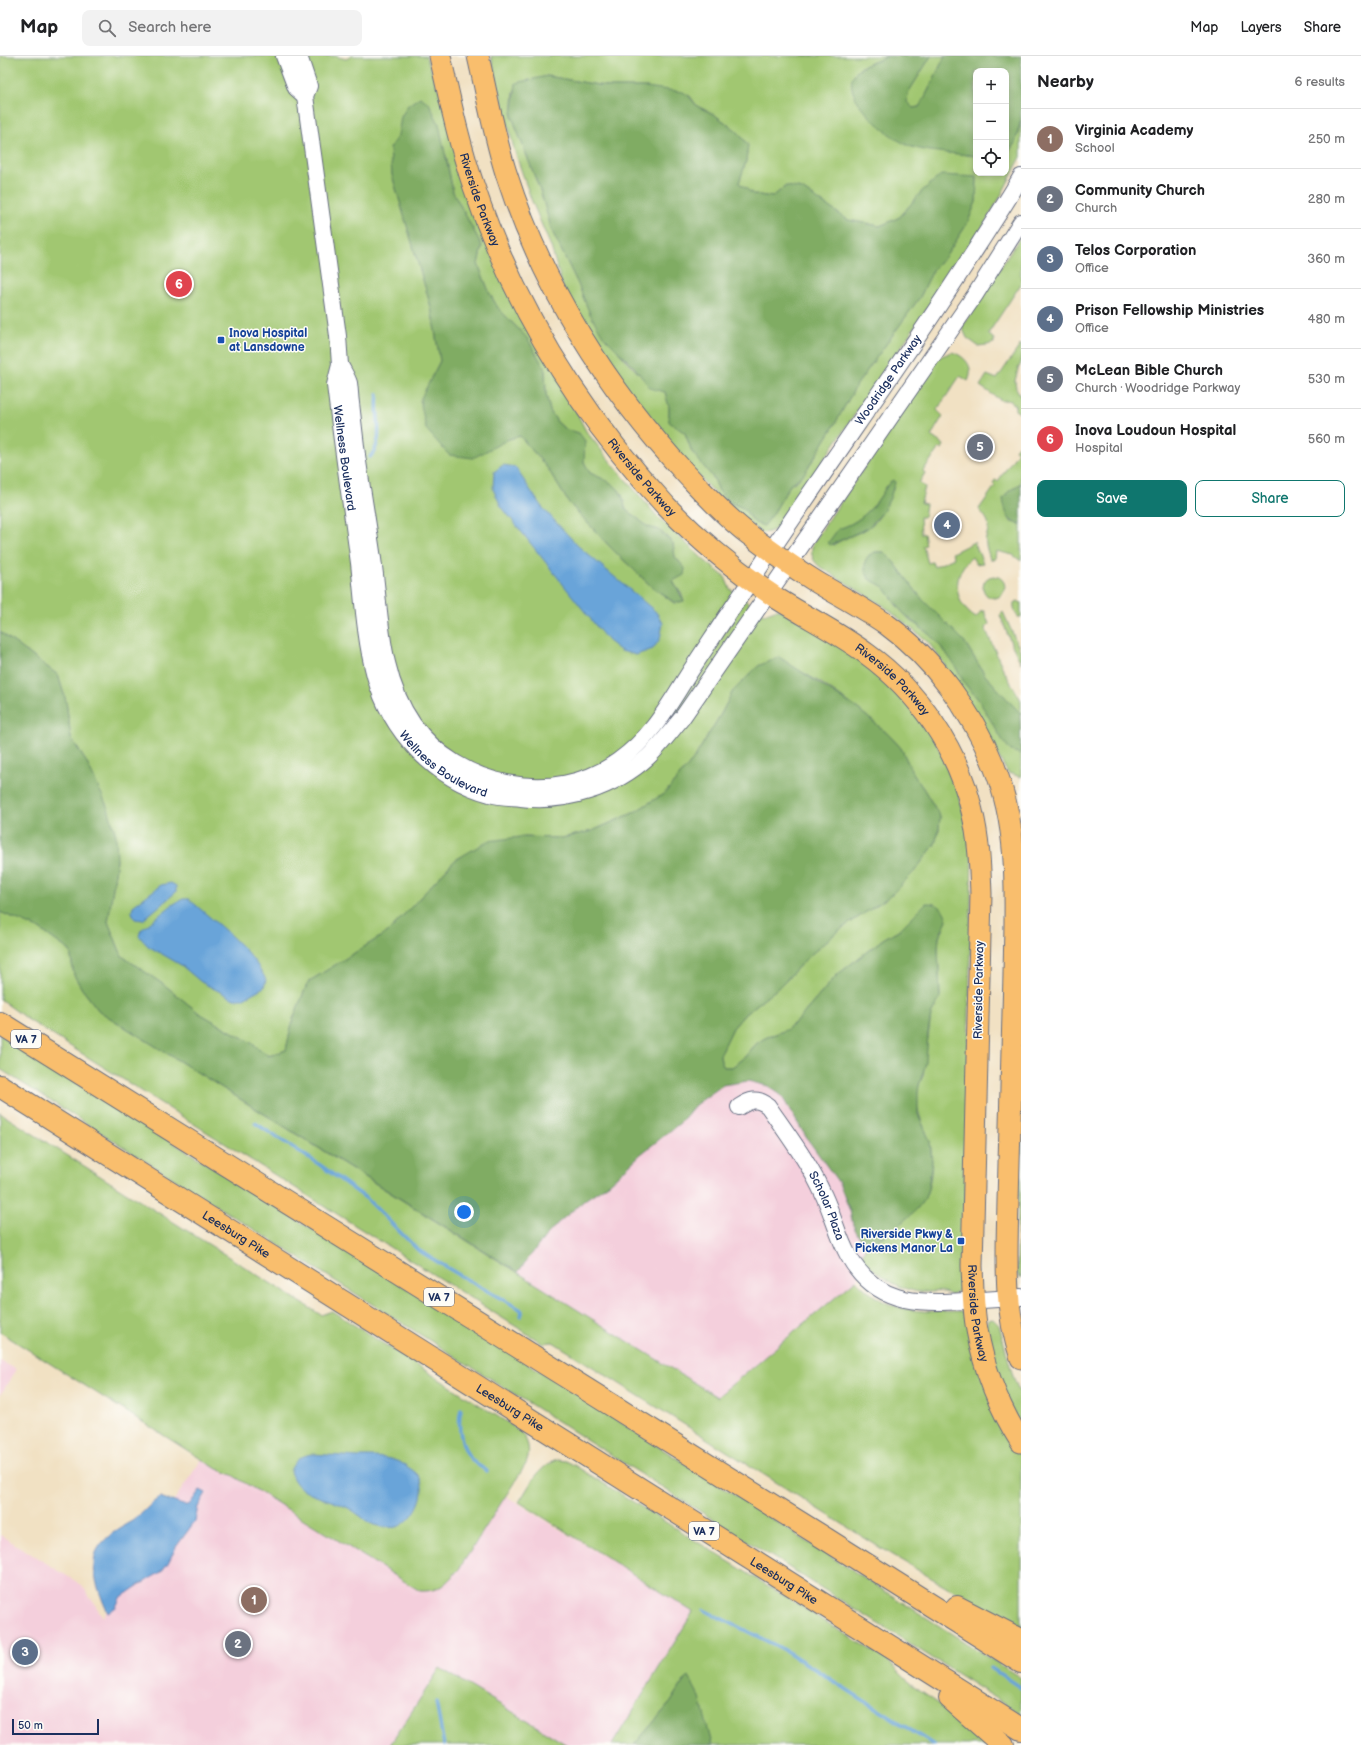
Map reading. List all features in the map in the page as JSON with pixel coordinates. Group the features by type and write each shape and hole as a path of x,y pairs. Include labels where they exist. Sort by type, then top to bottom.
{"highway":[{"path":"0,1009 51,1056"},
{"name":"VA 7","path":"0,1023 1021,1662"},
{"name":"Leesburg Pike","path":"0,1086 307,1278 855,1626 1021,1729"},
{"path":"0,1094 48,1116"},
{"path":"826,1539 1021,1640"},
{"path":"855,1626 959,1705 1002,1745"}],"main road":[{"name":"Riverside Parkway","path":"440,56 463,153 491,234 534,325 559,369 602,430 634,470 667,507 703,542 751,580 867,654 891,674 910,694 935,726 945,742 962,778 972,808 979,850 981,894 972,1266 974,1301 977,1331 987,1368 1012,1428 1021,1442"},
{"path":"478,56 507,176 534,245 567,313 593,356 622,397 669,456 721,510 743,530 788,564 885,623 931,665 947,684 981,739 994,765 1006,798 1015,860 1007,1270 1015,1297 1015,1337 1021,1358"}],"street":[{"name":"Wellness Boulevard","path":"284,56 296,88 305,96"},
{"name":"Wellness Boulevard","path":"299,56 309,86 305,96 338,336 340,365 335,385 366,627 374,675 391,715 409,741 430,762 457,780 491,794 524,799 563,798 581,794 605,785 628,772 648,757 682,718 769,592"},
{"name":"Woodridge Parkway","path":"751,580 938,307 1021,177"},
{"name":"Woodridge Parkway","path":"769,592 970,301 1021,222"},
{"name":"Wellness Boulevard","path":"340,365 349,383 384,646 393,686 406,713 422,734 444,756 470,771 501,782 545,786 575,782 589,777 618,762 634,749 658,723 751,580"},
{"name":"Scholar Plaza","path":"739,1106 752,1099 757,1099 768,1106 807,1165 821,1190 848,1254 862,1275 889,1295 907,1301 936,1303 974,1301"},
{"path":"974,1301 1015,1297"}],"shaded area":[{"path":"748,1081 768,1086 781,1095 789,1106 806,1137 839,1183 850,1211 853,1225 859,1237 867,1242 862,1257 869,1265 856,1280 717,1397 518,1272 544,1238 558,1223 586,1199 610,1183 641,1154 680,1123 695,1105 723,1085"},
{"path":"0,1361 16,1369 0,1396"},
{"path":"202,1459 217,1469 232,1475 420,1591 459,1569 506,1496 693,1612 612,1745 567,1745 440,1669 390,1745 0,1745 0,1535 82,1585 103,1617 179,1493"}],"green space":[{"path":"0,56 335,56 346,59 352,56 426,56 437,86 568,396 586,431 657,516 704,560 725,577 730,589 764,614 775,610 781,610 853,652 896,690 935,740 959,795 972,850 964,1280 962,1289 951,1295 944,1292 920,1292 903,1288 874,1270 862,1257 867,1242 873,1241 888,1234 901,1223 920,1205 929,1186 932,1162 931,1146 920,1116 917,1093 923,1076 931,1015 940,998 938,948 939,937 944,929 926,903 900,929 883,939 837,975 798,1020 786,1030 765,1038 756,1044 742,1060 732,1067 724,1067 721,1062 720,1055 733,1028 745,1014 778,988 807,958 838,931 890,896 914,872 935,844 939,829 940,816 913,774 901,748 888,734 858,709 821,683 779,657 733,691 693,760 665,793 633,813 592,831 562,838 520,837 455,860 388,932 308,982 293,1019 286,1050 269,1056 250,1042 199,1013 167,987 122,956 108,922 117,860 96,784 87,763 71,738 66,701 58,675 0,632","holes":["398,135 446,155 453,192 482,246 478,264 490,294 498,308 527,338 545,369 546,394 550,411 558,423 567,430 579,433 584,462 590,473 614,485 624,500 625,508 648,527 659,530 673,543 675,557 680,562 672,581 681,593 684,601 674,603 651,586 613,550 569,503 548,469 520,436 509,439 431,378 440,361 431,307 392,175 390,149"]},
{"path":"491,56 888,56 861,67 932,150 973,156 973,176 1009,176 1009,151 1015,143 1021,120 1021,157 979,233 777,528 769,532 761,533 714,493 640,412 563,288 551,247 531,199 514,149","holes":["547,76 610,87 646,87 690,96 697,106 715,115 737,131 747,145 746,161 739,183 753,194 772,197 786,186 802,189 848,220 880,226 900,217 922,191 977,178 976,202 967,224 946,256 933,270 920,297 856,386 811,463 798,480 790,485 773,514 764,525 755,523 743,508 729,502 719,491 714,479 692,452 685,433 669,421 669,407 665,392 641,376 620,354 590,314 578,284 552,231 541,193 512,116 514,91 521,82"]},
{"path":"888,56 931,56 908,93 907,102 913,108 919,107 945,56 1021,56 1021,120 1015,143 1009,151 1009,68 973,68 973,156 920,149 903,143 892,136 869,116 859,104 853,92 852,81 856,72 867,65"},
{"path":"931,56 945,56 919,107 912,108 907,102 908,93"},
{"path":"547,76 610,87 646,87 683,92 689,96 697,106 715,115 737,131 748,145 746,161 739,183 753,194 772,197 786,186 802,189 848,220 880,226 900,217 922,191 941,175 977,177 976,202 967,224 946,256 933,270 920,297 856,386 831,431 804,474 790,485 764,526 755,523 743,508 729,502 719,491 714,479 692,452 685,433 669,422 669,407 665,392 650,388 634,367 603,336 590,314 578,284 552,231 541,193 512,116 516,83"},
{"path":"420,97 429,103 439,124 453,192 482,246 478,264 490,294 498,308 527,338 545,369 546,394 550,411 558,423 567,430 579,433 585,441 584,462 590,473 614,485 621,494 625,508 648,527 659,530 673,543 675,557 685,568 684,575 673,581 684,601 675,603 651,586 613,550 569,503 548,469 520,436 509,439 473,458 449,455 426,429 420,400 440,361 431,307 392,175 390,148 398,135 401,117 408,105"},
{"path":"1021,236 1021,284 988,334 994,339 994,343 978,346 967,338 962,327"},
{"path":"1021,344 1021,363 1015,381 1016,388 1021,396 1021,414 1015,410 1015,406 1011,401 1002,401 980,386 987,375 997,379"},
{"path":"952,352 961,356 968,363 970,376 968,381 960,376 937,410 943,416 931,436 944,445 942,449 939,448 923,471 925,473 919,483 925,487 921,503 926,504 924,517 920,517 921,534 924,534 926,545 923,546 928,563 932,562 934,567 954,558 952,553 974,542 983,563 976,564 972,557 965,564 958,580 959,597 968,612 976,618 981,611 984,611 989,624 985,628 1004,671 1021,700 1021,715 985,675 964,641 922,599 893,561 884,552 875,552 884,587 896,605 909,619 930,635 944,650 954,663 965,684 978,699 989,716 1021,754 1021,777 1008,773 944,664 929,643 884,606 820,567 813,559 812,554 813,543 939,357","holes":["893,480 895,482 888,502 877,520 866,529 833,545 838,529 845,527 862,517 876,502 889,484"]},
{"path":"1018,446 1021,448 1021,483 1008,492 1004,505 1011,522 1021,524 1021,561 1013,555 996,551 995,559 990,560 986,543 988,523 979,509 995,486 993,484 995,480 998,481 1018,452 1015,450"},
{"path":"893,480 895,482 890,498 883,512 868,528 830,545 828,543 838,529 857,521 862,517"},
{"path":"1021,483 1021,524 1013,522 1010,519 1006,512 1003,499 1008,492"},
{"path":"875,552 884,552 893,561 922,599 964,641 985,675 1020,713 1021,754 1011,751 1003,741 978,699 965,684 944,650 930,635 903,613 884,587 869,579 865,570 865,561 869,555"},
{"path":"994,576 1002,579 1005,587 1002,595 994,598 986,595 983,587 986,579"},
{"path":"1018,601 1021,603 1021,617 1018,617 1014,607 1015,602"},
{"path":"1003,612 1021,652 1021,663 1000,615"},
{"path":"0,632 58,675 66,701 71,738 87,763 108,808 116,835 117,860 108,922 122,956 167,987 199,1013 250,1042 269,1056 286,1050 293,1019 308,982 388,932 455,860 488,841 520,837 562,838 592,831 633,813 665,793 693,760 733,691 758,666 779,657 858,709 888,734 901,748 913,774 940,816 939,829 935,844 914,872 890,896 838,931 807,958 778,988 745,1014 733,1028 720,1055 721,1062 724,1067 732,1067 742,1060 756,1044 765,1038 786,1030 798,1020 837,975 883,939 900,929 926,903 938,905 944,912 947,920 939,937 938,948 940,998 931,1015 926,1063 918,1093 918,1114 930,1141 932,1162 928,1189 925,1198 917,1209 896,1228 877,1240 867,1242 859,1237 853,1225 850,1211 839,1183 806,1137 781,1095 768,1086 748,1081 723,1085 695,1105 680,1123 641,1154 610,1183 586,1199 558,1223 544,1238 518,1272 99,1011 82,989 74,975 70,951 38,928 0,912"},
{"path":"0,912 38,928 70,951 74,975 82,989 99,1011 717,1397 856,1280 880,1299 904,1309 917,1311 961,1311 964,1313 1000,1420 1021,1456 1021,1628 962,1596 887,1552 553,1342 542,1343 27,1019 0,999"},
{"path":"1021,1022 1021,1279 1017,1273"},
{"path":"0,1035 546,1375 1021,1678 1021,1714 0,1069"},
{"path":"0,1113 321,1315 332,1311 519,1430 527,1442 529,1450 526,1464 459,1569 442,1586 433,1590 420,1591 232,1475 217,1469 0,1332"},
{"path":"993,1319 999,1325 1013,1376 1021,1396 1021,1428 1006,1400 985,1330 988,1320"},
{"path":"557,1460 566,1461 574,1465 887,1660 911,1684 948,1709 988,1745 712,1745 709,1734 684,1681 671,1702 634,1745 612,1745 693,1612 519,1502 539,1472 550,1463"},
{"path":"440,1668 567,1745 390,1745"},
{"path":"689,1677 700,1698 712,1745 634,1745 671,1702 684,1681"}],"water":[{"path":"503,465 515,467 541,506 578,546 656,612 663,623 660,639 653,649 636,655 621,651 608,641 501,506 493,489 494,472"},
{"path":"171,883 176,886 176,892 143,920 135,919 132,912 133,906 161,885"},
{"path":"183,899 189,899 232,936 259,968 266,980 264,987 242,999 234,999 201,982 181,965 148,946 139,936 141,930 172,905"},
{"path":"312,1454 382,1458 399,1462 419,1476 422,1483 422,1490 418,1506 409,1519 397,1527 386,1527 372,1524 349,1508 314,1495 297,1485 290,1471 298,1459"},
{"path":"200,1490 206,1493 198,1507 195,1521 176,1547 168,1563 161,1572 120,1598 116,1607 108,1613 100,1593 94,1570 97,1550 110,1535 136,1518 160,1497 183,1505 189,1505"}],"waterway":[{"path":"370,457 375,450 379,435 377,410 378,394"},
{"path":"255,1123 320,1165 367,1199 418,1250 520,1309 522,1311 521,1316"},
{"path":"461,1409 460,1430 463,1444 474,1462 487,1471"},
{"path":"704,1610 783,1649 934,1745"},
{"path":"991,1668 1021,1688"},
{"path":"436,1702 444,1745"}],"place":[{"name":"Inova Loudoun Hospital","path":"179,284"},
{"name":"Inova Hospital at Lansdowne","path":"221,340"},
{"name":"McLean Bible Church","path":"980,447"},
{"name":"Prison Fellowship Ministries","path":"947,525"},
{"name":"Riverside Pkwy & Pickens Manor La","path":"961,1241"},
{"name":"Virginia Academy","path":"254,1600"},
{"name":"Community Church","path":"238,1644"},
{"name":"Telos Corporation","path":"25,1652"}]}
